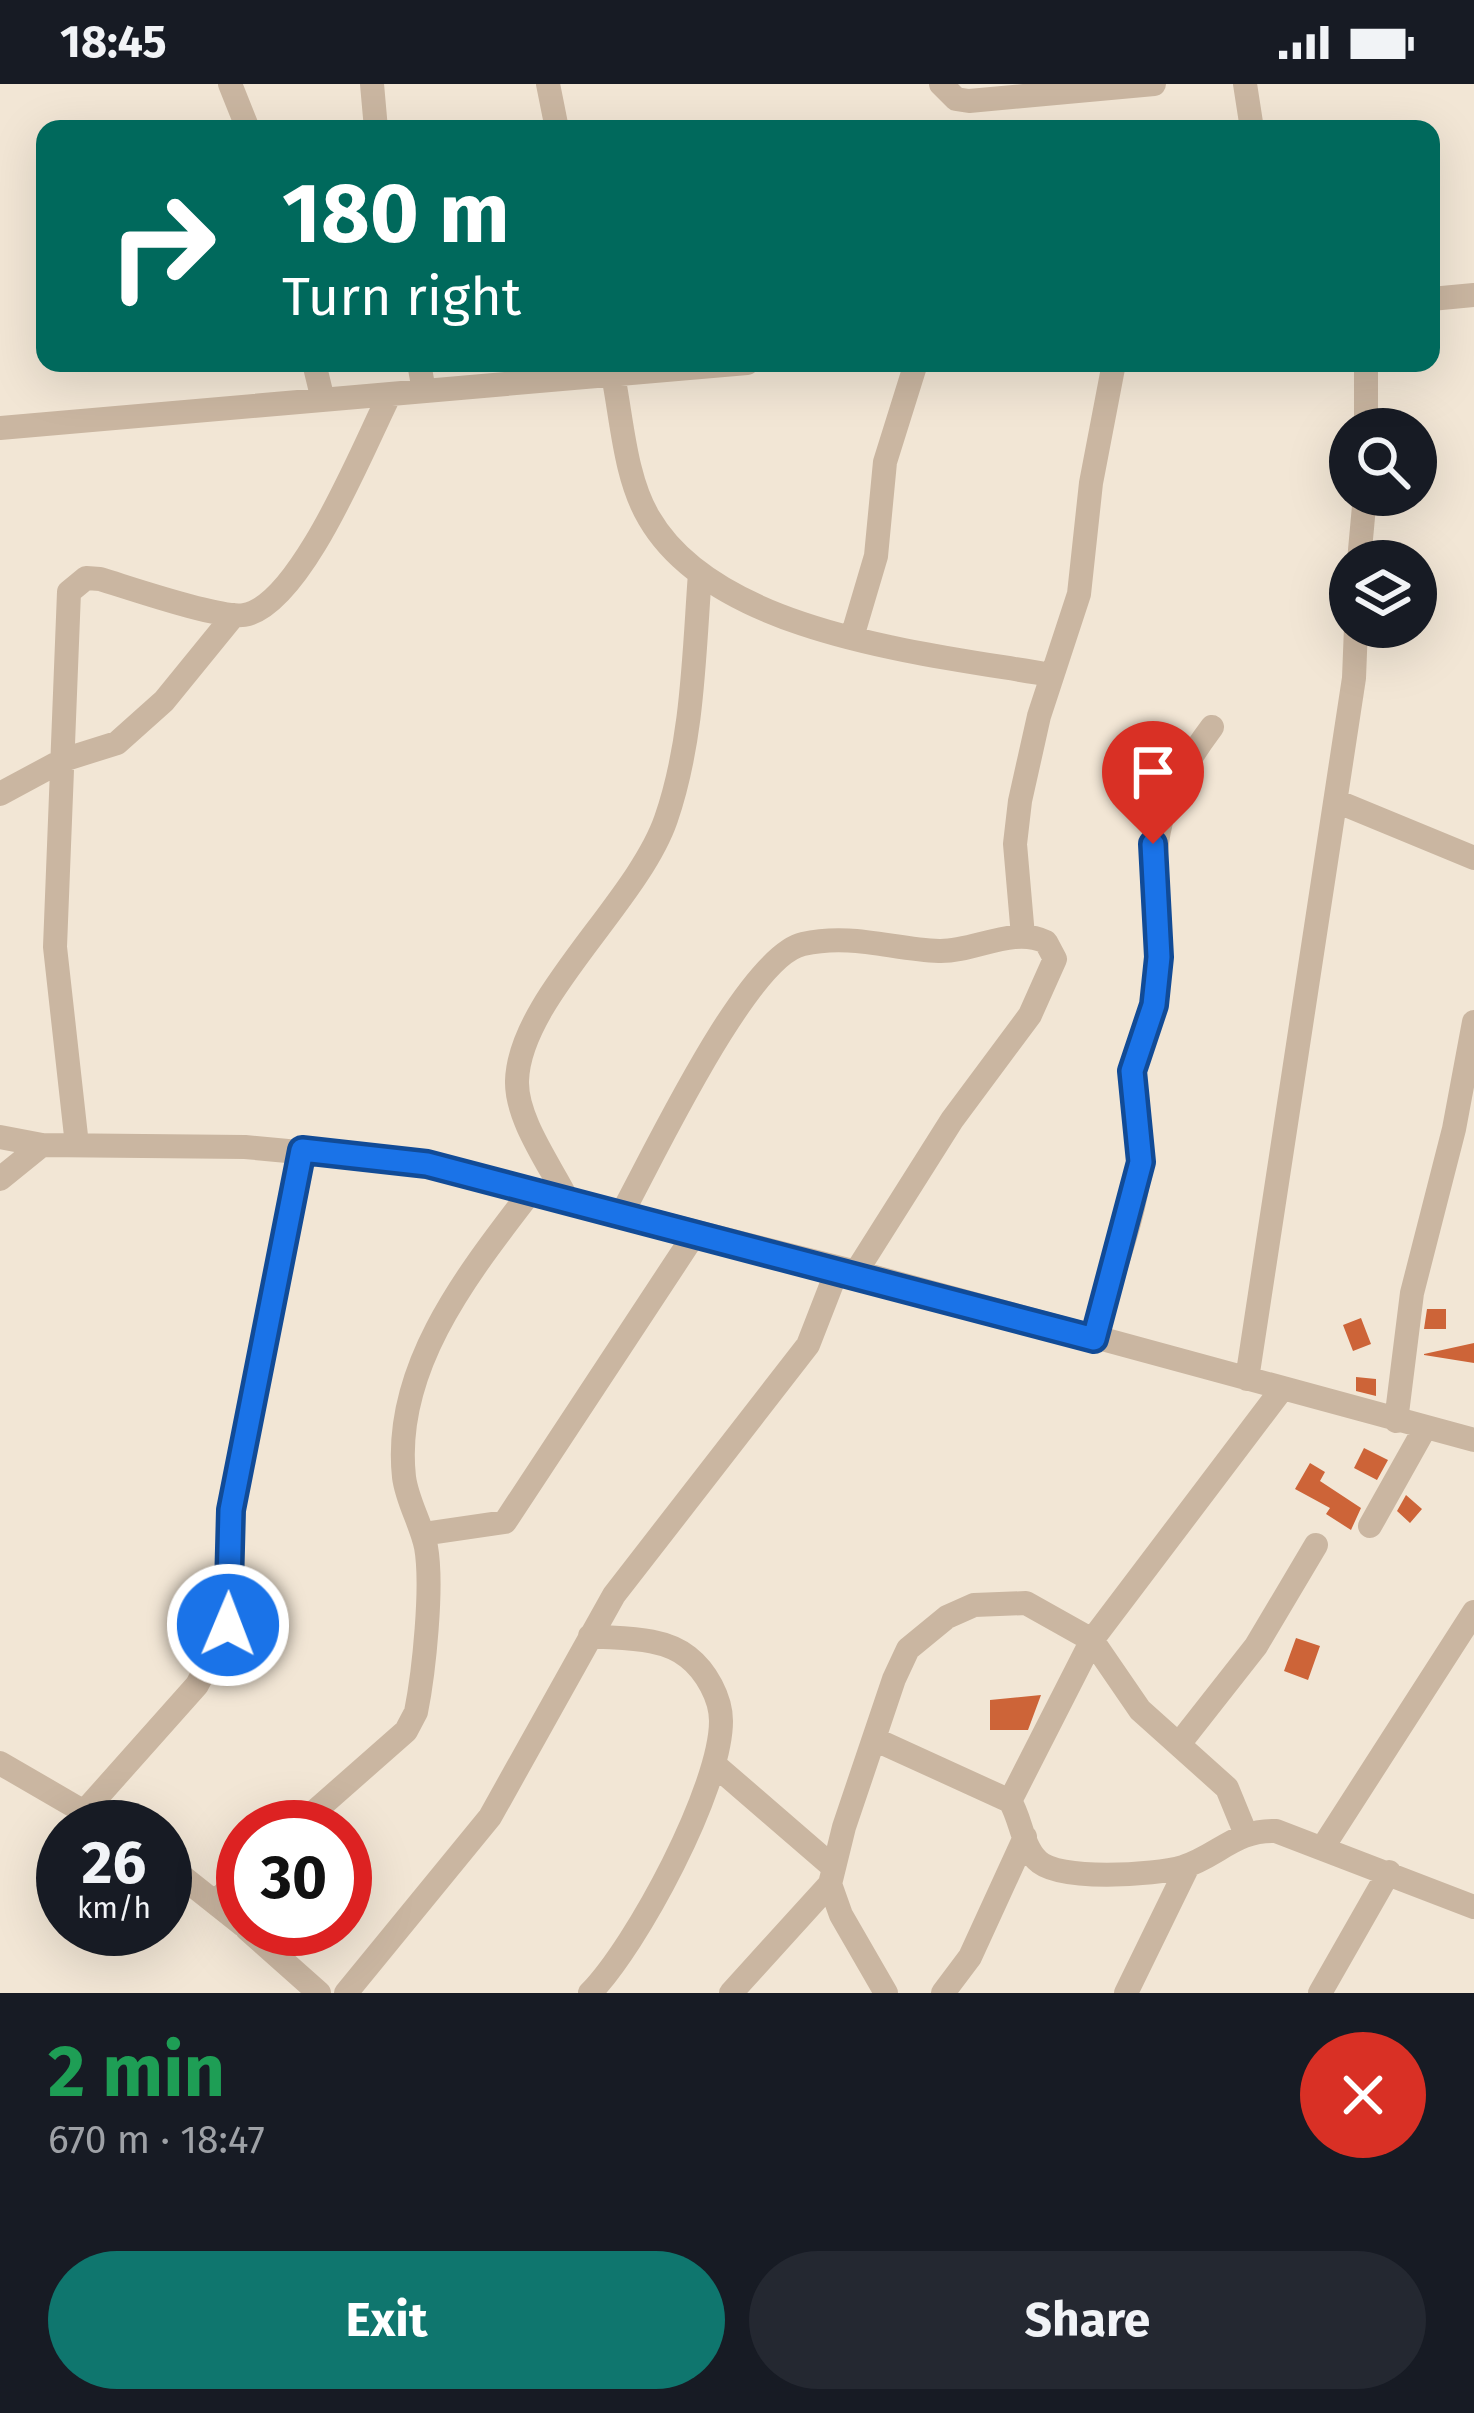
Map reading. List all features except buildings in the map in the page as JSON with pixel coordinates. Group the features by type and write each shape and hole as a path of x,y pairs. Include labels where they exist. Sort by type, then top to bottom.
{"street":[{"path":"230,84 244,120"},
{"path":"372,84 375,120"},
{"path":"548,84 554,120"},
{"path":"941,84 962,100 1154,84"},
{"path":"1245,84 1251,120"},
{"path":"1440,298 1474,295"},
{"path":"316,372 323,400"},
{"path":"421,372 424,391"},
{"path":"0,428 590,372"},
{"path":"599,372 646,513 700,573 749,599 852,637 1052,675"},
{"path":"852,637 876,556 885,462 913,372"},
{"path":"1023,936 1016,825 1052,675 1079,594 1091,483 1112,372"},
{"path":"1366,372 1366,408"},
{"path":"77,1144 55,947 66,602 76,583 100,579 234,615 263,607 304,560 390,394"},
{"path":"567,1199 521,1107 517,1081 535,1024 629,891 666,820 687,725 700,573"},
{"path":"0,794 63,760 117,742 135,728 234,615"},
{"path":"1247,1379 1355,648"},
{"path":"1094,1339 1141,1162 1132,1071 1154,1005 1159,957 1153,844 1160,809 1179,770 1211,727"},
{"path":"1336,801 1474,858"},
{"path":"346,1993 490,1816 590,1636 685,1499 808,1345 847,1270 1030,1016 1055,959 1046,942 1023,936 952,951 867,938 806,943 780,953 728,1022 622,1213"},
{"path":"1396,1421 1415,1279 1454,1129 1474,1022"},
{"path":"0,1137 42,1145 381,1156 847,1270 1474,1440"},
{"path":"0,1179 42,1145"},
{"path":"95,1800 197,1685 228,1625 231,1510 302,1150"},
{"path":"328,1800 406,1731 416,1712 427,1604 423,1534 404,1482 402,1448 413,1398 450,1301 532,1190"},
{"path":"423,1534 505,1522 696,1232"},
{"path":"1010,1801 1092,1640 1282,1389"},
{"path":"1370,1526 1425,1428"},
{"path":"1179,1744 1256,1646 1316,1545"},
{"path":"731,1993 832,1875 908,1649 946,1617 974,1605 1026,1603 1092,1640 1140,1710 1227,1788 1245,1832"},
{"path":"1323,1847 1474,1612"},
{"path":"590,1636 655,1642 691,1659 717,1698 721,1718 715,1765 640,1924 590,1993"},
{"path":"874,1739 1010,1801 1032,1854 1053,1870 1153,1874 1188,1866 1245,1832 1276,1831 1473,1904"},
{"path":"0,1763 63,1800"},
{"path":"715,1765 832,1875 841,1915 886,1993"},
{"path":"943,1993 970,1958 1025,1837"},
{"path":"1126,1993 1188,1866"},
{"path":"1320,1993 1389,1872"},
{"path":"192,1883 216,1901"},
{"path":"278,1956 319,1993"}],"route":[{"path":"228,1625 231,1510 302,1150 427,1164 856,1272 1094,1339 1141,1162 1132,1071 1154,1005 1159,957 1153,844"}]}
